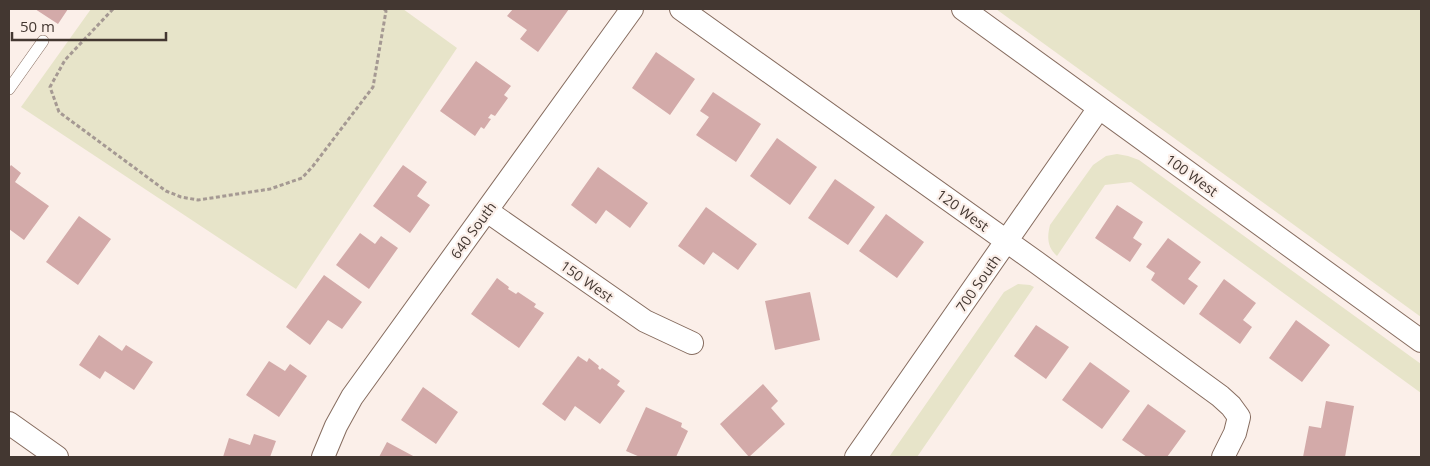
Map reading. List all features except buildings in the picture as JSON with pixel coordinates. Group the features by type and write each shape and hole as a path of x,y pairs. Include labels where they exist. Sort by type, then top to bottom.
{"street":[{"name":"640 South","path":"323,457 336,426 352,397 632,9"},
{"name":"120 West","path":"681,9 1220,396 1239,417 1235,433 1223,457"},
{"name":"100 West","path":"963,9 1421,341"},
{"name":"700 South","path":"856,457 1099,108"},
{"name":"150 West","path":"487,211 645,321 692,343"},
{"path":"9,423 57,457"}],"lane":[{"path":"9,89 42,41"}],"path":[{"path":"114,9 65,60 50,88 59,112 166,191 181,197 198,200 270,190 302,178 374,87 386,10"}],"shaded area":[{"path":"91,9 403,9 457,48 296,289 21,107"},
{"path":"996,9 1421,9 1421,317"},
{"path":"1117,154 1139,160 1421,364 1421,393 1131,182 1105,185 1057,256 1051,249 1049,242 1050,225 1093,165 1106,156"},
{"path":"1018,284 1034,287 917,457 889,457 1004,292"}]}
